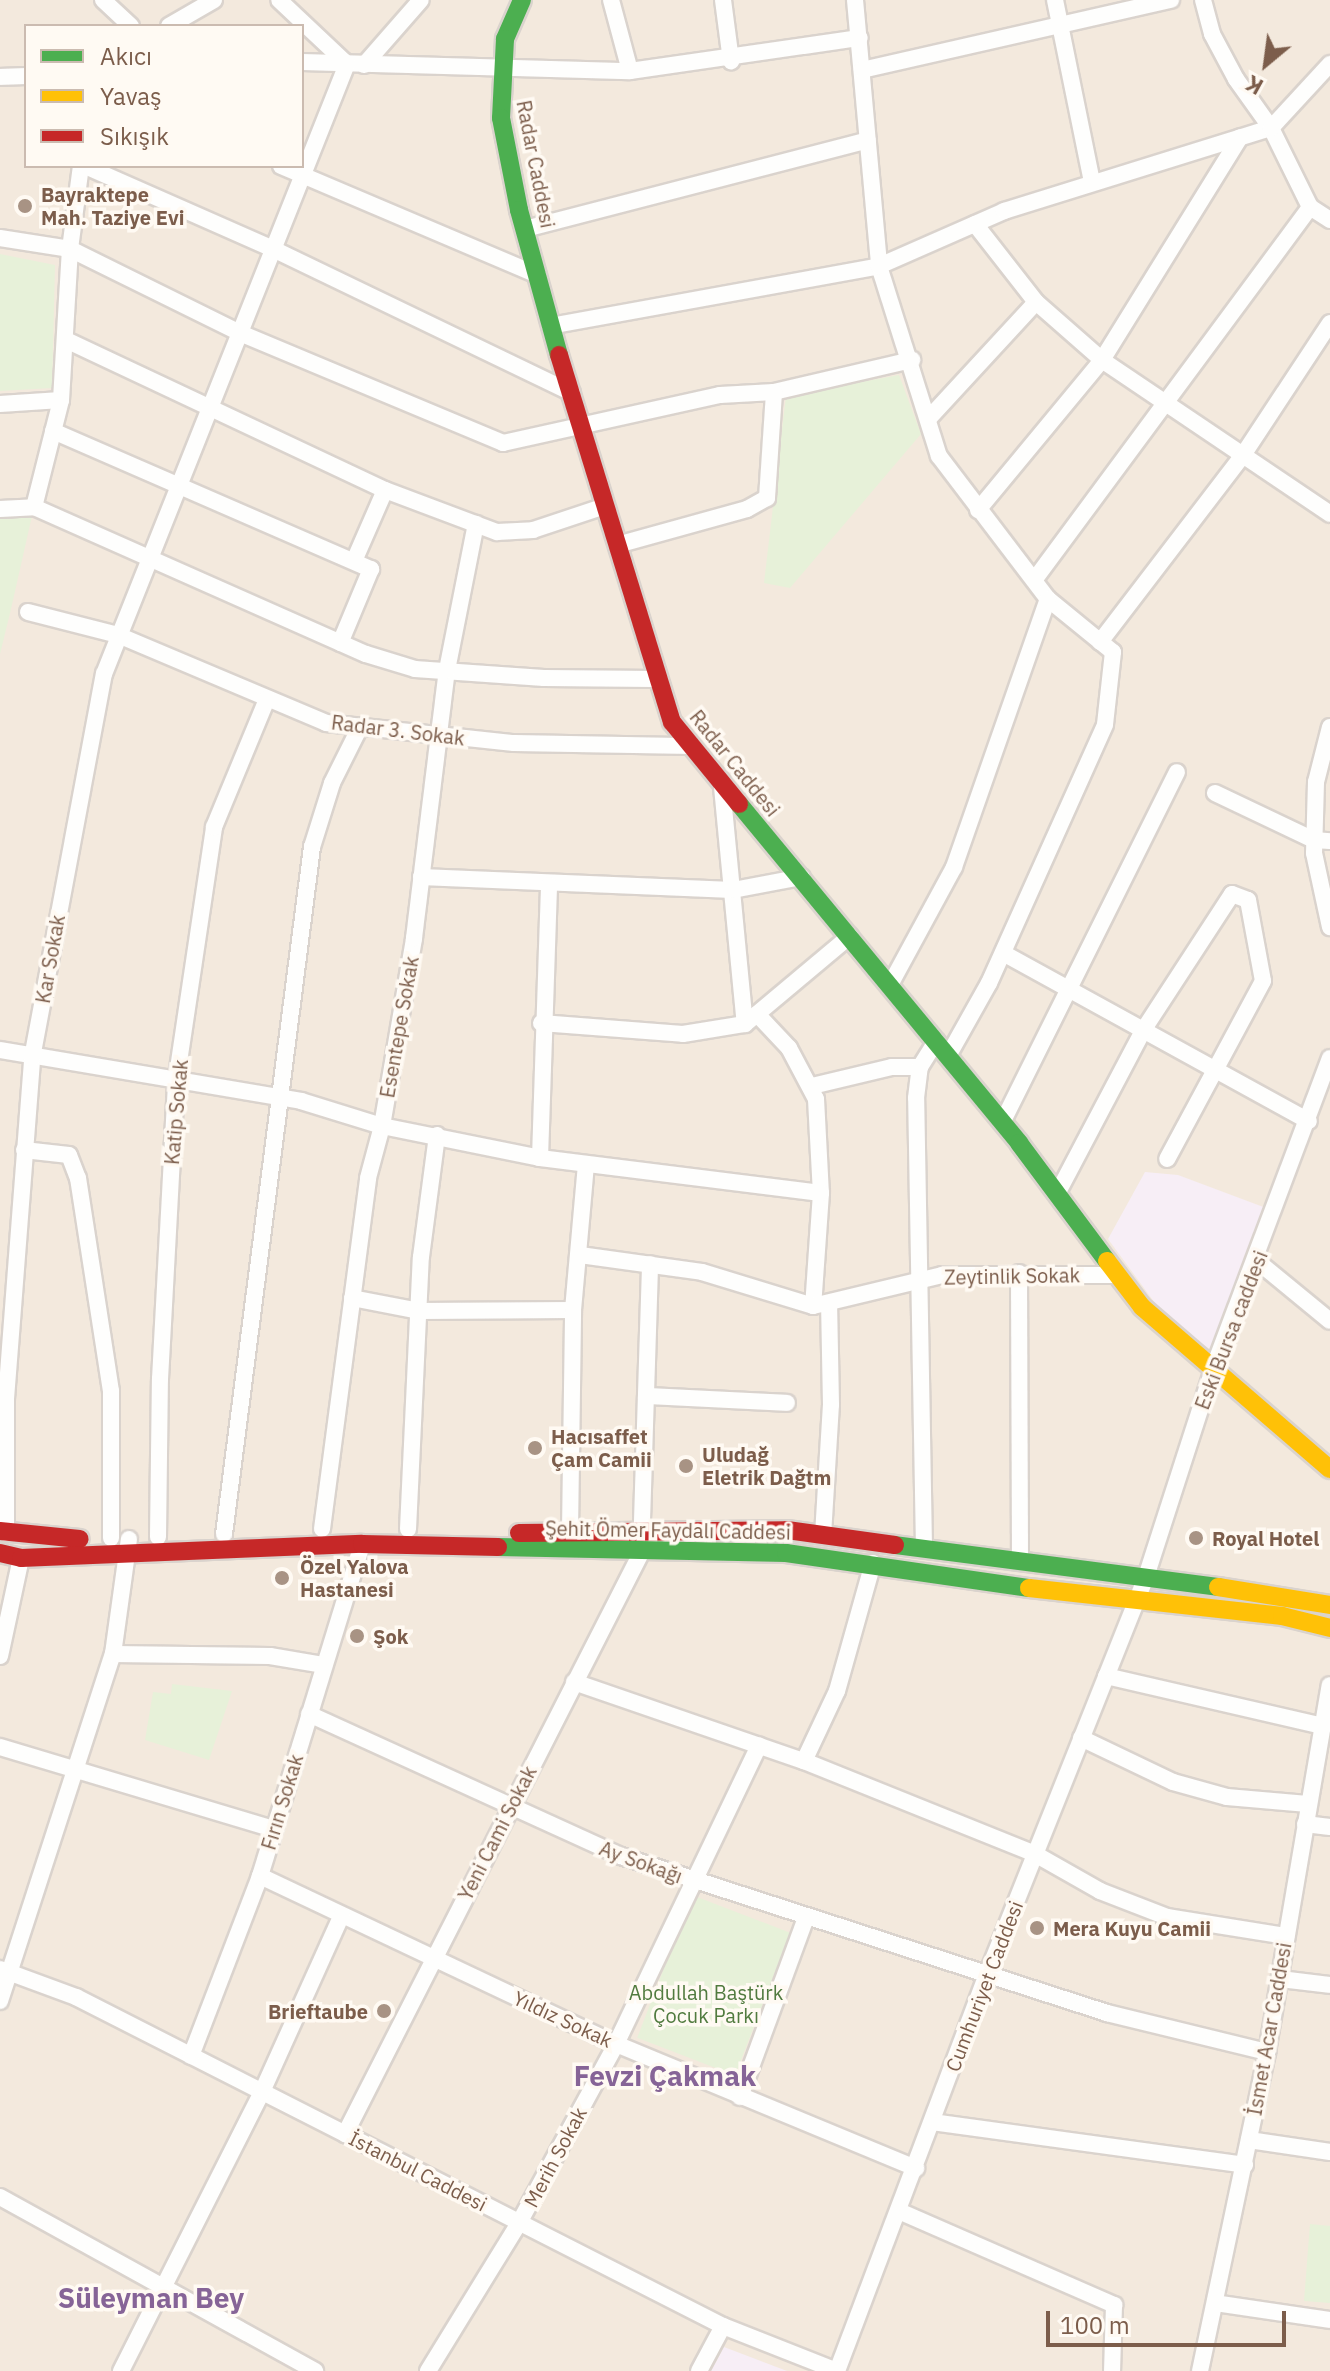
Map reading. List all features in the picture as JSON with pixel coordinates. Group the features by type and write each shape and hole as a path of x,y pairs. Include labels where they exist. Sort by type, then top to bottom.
{"main road":[{"name":"Radar Caddesi","path":"522,0 505,39 500,71 501,118 550,326 655,679 672,722 722,787 802,877 1002,1123 1142,1307 1330,1469"},
{"name":"Şehit Ömer Faydalı Caddesi","path":"0,1553 21,1558 158,1537 322,1529 641,1530 823,1535 1145,1580 1286,1594 1330,1605"},
{"name":"Şehit Ömer Faydalı Caddesi","path":"3,1532 123,1544 362,1544 641,1553 786,1553 873,1563 1135,1603 1282,1616 1330,1628"}],"street":[{"path":"103,0 129,24"},
{"path":"172,24 214,0"},
{"path":"279,0 347,64"},
{"path":"364,65 421,0"},
{"path":"611,0 630,71"},
{"path":"723,0 731,61"},
{"path":"855,0 879,266 912,360 939,456 1048,599 1113,652 1105,725 1003,953 948,1056"},
{"path":"1055,0 1092,182"},
{"path":"862,70 1171,0"},
{"path":"1203,0 1212,34 1230,68 1271,128 1310,207 1330,220"},
{"path":"304,62 500,71 630,71 731,61 860,38"},
{"name":"Kar Sokak","path":"3,1532 6,1399 32,1058 86,760 118,635 212,408 347,64"},
{"path":"550,326 879,266 975,224 1092,182 1271,128 1330,64"},
{"path":"0,69 14,77"},
{"path":"978,510 1102,360 1240,137"},
{"path":"525,229 868,140"},
{"path":"34,507 61,400 70,249 83,168"},
{"path":"88,168 273,249 572,393"},
{"path":"286,168 538,275"},
{"path":"1035,579 1310,207"},
{"path":"975,224 1036,302 1102,360 1330,514"},
{"path":"0,238 70,249 240,333 503,443 720,395 774,392 912,360"},
{"path":"930,417 1036,302"},
{"path":"1100,642 1243,455 1330,323"},
{"path":"66,340 385,490 497,532 533,530 605,506"},
{"path":"617,545 747,509 767,498 774,392"},
{"path":"0,404 61,400"},
{"path":"53,431 371,569 340,643"},
{"path":"354,561 385,490"},
{"path":"0,509 34,507 340,643 415,669 544,678 655,679"},
{"name":"Esentepe Sokak","path":"322,1529 368,1178 382,1126 421,877 447,670 476,524"},
{"path":"890,985 954,867 1048,599"},
{"name":"Radar 3. Sokak","path":"28,612 118,635 326,723 440,737 693,746"},
{"name":"Katip Sokak","path":"158,1537 160,1379 176,1082 214,827 267,699"},
{"path":"224,1534 277,1097 312,847 332,783 360,727"},
{"path":"1330,727 1316,782 1330,927"},
{"path":"1002,1123 1070,994 1177,772"},
{"path":"722,787 751,1019 789,1048 812,1086 821,1193 821,1304 831,1405 823,1535"},
{"path":"1215,793 1322,840"},
{"path":"421,877 549,885 733,890 802,877"},
{"path":"540,1158 541,1023 549,885"},
{"path":"1057,1194 1144,1029 1232,894 1248,900 1263,981 1167,1159"},
{"path":"541,1023 683,1034 751,1019 850,936"},
{"path":"1003,953 1070,994 1144,1029 1309,1121"},
{"path":"924,1548 920,1067 936,1041"},
{"path":"0,1050 32,1058 277,1097 382,1126 540,1158 821,1193"},
{"name":"Eski Bursa caddesi","path":"1135,1603 1213,1369 1257,1261 1330,1058"},
{"path":"812,1086 892,1067 920,1067"},
{"path":"408,1529 419,1311 437,1135"},
{"path":"0,2001 6,1971 77,1771 113,1654 123,1544 111,1391 78,1178 69,1155 24,1150"},
{"path":"570,1532 573,1310 586,1165"},
{"path":"580,1255 702,1272 821,1304"},
{"path":"1257,1261 1330,1321"},
{"name":"Yeni Cami Sokak","path":"345,2134 641,1553 650,1264"},
{"path":"1019,1273 1020,1561"},
{"name":"Zeytinlik Sokak","path":"821,1304 921,1280 1019,1273 1118,1275"},
{"path":"352,1298 419,1311 573,1310"},
{"path":"646,1396 787,1403"},
{"name":"Fırın Sokak","path":"191,2056 260,1876 362,1544"},
{"path":"0,1656 21,1558"},
{"path":"804,1761 837,1691 873,1563"},
{"name":"Cumhuriyet Caddesi","path":"837,2371 988,1972 1135,1603"},
{"path":"113,1654 270,1656 324,1665"},
{"path":"1106,1676 1323,1726"},
{"path":"574,1682 804,1761 1035,1854 1100,1891 1167,1917 1286,1936"},
{"name":"İsmet Acar Caddesi","path":"1200,2371 1267,2052 1330,1685"},
{"name":"Ay Sokağı","path":"309,1714 621,1856 806,1918 988,1972 1107,2013 1267,2052"},
{"path":"1081,1738 1173,1782 1227,1797 1308,1804"},
{"name":"Merih Sokak","path":"428,2371 519,2223 616,2044 759,1746"},
{"path":"0,1747 273,1829"},
{"path":"1305,1824 1330,1827"},
{"name":"Yıldız Sokak","path":"260,1876 616,2044 916,2168"},
{"path":"121,2371 261,2094 342,1915"},
{"path":"740,2097 806,1918"},
{"name":"İstanbul Caddesi","path":"6,1971 76,1997 261,2094 723,2326 837,2371"},
{"path":"1280,1979 1330,1985"},
{"path":"932,2122 1245,2165"},
{"path":"1249,2140 1330,2152"},
{"path":"0,2197 166,2285 315,2371"},
{"path":"899,2211 1114,2305 1112,2371"},
{"path":"1215,2303 1330,2320"},
{"path":"699,2371 723,2326"}],"shaded area":[{"path":"0,0 1330,0 1330,2371 0,2371"},
{"path":"1145,1172 1178,1175 1266,1208 1211,1350 1166,1318 1108,1239"},
{"path":"724,2347 787,2371 711,2371"}],"green space":[{"path":"0,254 55,265 52,388 0,391"},
{"path":"899,375 921,434 790,588 764,583 786,396"},
{"path":"34,507 11,609 0,654 0,509"},
{"path":"172,1684 232,1691 209,1760 145,1740 153,1692 171,1694"},
{"name":"Abdullah Baştürk Çocuk Parkı","path":"692,1895 790,1933 735,2075 637,2038"},
{"path":"1310,2224 1330,2226 1330,2303 1304,2301"}],"traffic: fast":[{"path":"522,0 505,39 501,118 519,210 559,355"},
{"path":"739,804 1019,1143 1107,1261"},
{"path":"895,1545 1218,1587"},
{"path":"498,1547 786,1553 1029,1588"}],"traffic: slow":[{"path":"1107,1261 1142,1307 1330,1469"},
{"path":"1218,1587 1330,1605"},
{"path":"1029,1588 1282,1616 1330,1628"}],"traffic: jam":[{"path":"559,355 672,722 739,804"},
{"path":"519,1533 787,1530 895,1545"},
{"path":"0,1531 80,1539"},
{"path":"0,1553 21,1558 362,1544 498,1547"}],"place":[{"name":"Bayraktepe Mah. Taziye Evi","path":"25,206"},
{"name":"Hacısaffet Çam Camii","path":"535,1448"},
{"name":"Uludağ Eletrik Dağtm","path":"686,1466"},
{"name":"Royal Hotel","path":"1196,1538"},
{"name":"Özel Yalova Hastanesi","path":"282,1578"},
{"name":"Şok","path":"357,1636"},
{"name":"Mera Kuyu Camii","path":"1037,1928"},
{"name":"Brieftaube","path":"384,2011"}],"district":[{"name":"Fevzi Çakmak","path":"665,2076"},
{"name":"Süleyman Bey","path":"151,2298"}]}
